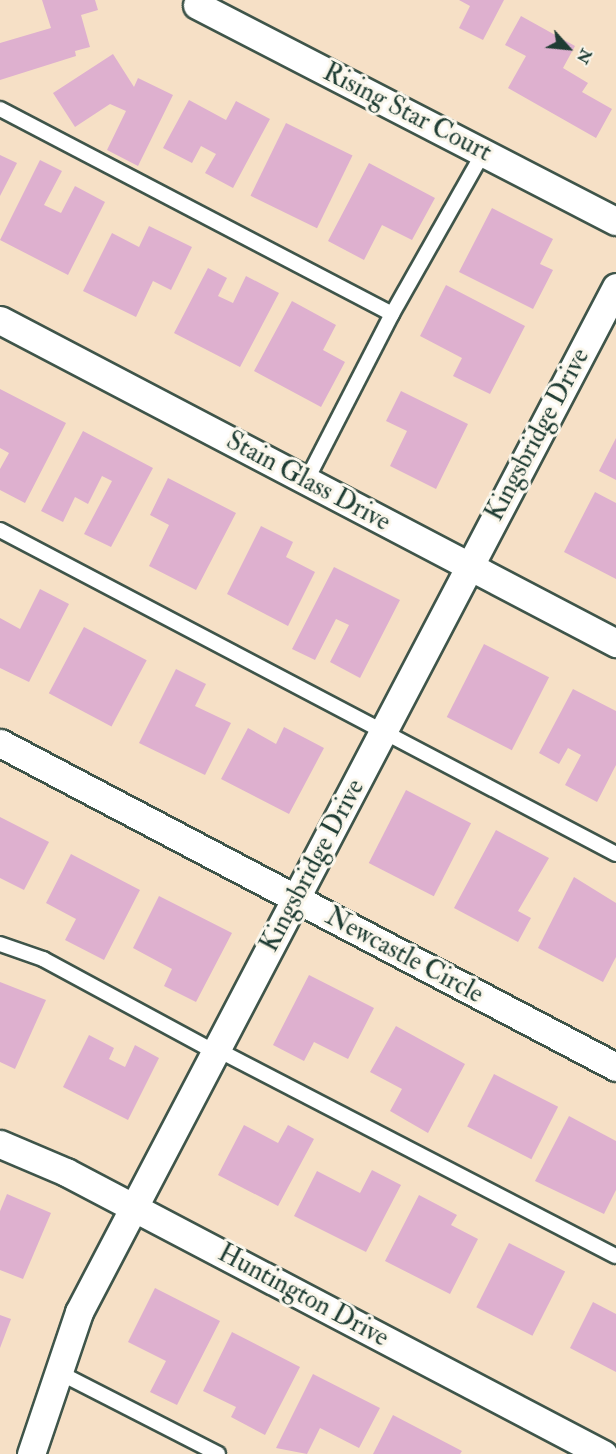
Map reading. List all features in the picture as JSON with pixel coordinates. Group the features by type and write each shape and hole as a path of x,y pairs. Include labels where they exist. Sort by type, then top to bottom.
{"street":[{"name":"Rising Star Court","path":"198,5 616,221"},
{"name":"Kingsbridge Drive","path":"31,1454 56,1371 79,1312 616,287"},
{"name":"Stain Glass Drive","path":"0,320 616,643"},
{"name":"Newcastle Circle","path":"0,743 616,1067"},
{"name":"Huntington Drive","path":"0,1144 133,1207 603,1454"}],"lane":[{"path":"0,109 393,315"},
{"path":"306,481 393,315 483,153"},
{"path":"0,530 616,854"},
{"path":"0,944 43,959 216,1051 616,1256"},
{"path":"56,1371 218,1454"}],"building":[{"path":"42,0 95,0 98,10 81,15 90,47 75,51 76,56 0,80 0,43 51,28"},
{"path":"459,0 504,0 483,40 459,28 470,6"},
{"path":"521,16 575,46 563,68 588,83 582,92 612,109 596,138 508,88 526,56 505,45"},
{"path":"113,54 134,87 138,78 173,95 138,166 107,150 126,111 110,104 75,127 53,93"},
{"path":"189,100 226,120 236,101 270,119 233,188 205,173 216,154 201,146 192,163 163,148"},
{"path":"286,123 353,155 317,228 250,196"},
{"path":"0,155 17,163 0,196"},
{"path":"40,160 62,171 44,205 61,213 75,186 105,202 68,275 0,240"},
{"path":"369,163 435,198 412,240 382,225 364,260 328,241"},
{"path":"492,208 553,239 540,264 553,270 533,309 459,272"},
{"path":"149,226 192,247 171,290 153,281 136,317 83,291 112,233 139,247"},
{"path":"208,268 227,278 218,296 233,303 246,276 279,293 240,367 174,333"},
{"path":"446,285 525,326 490,394 453,376 462,358 420,336"},
{"path":"292,301 336,325 323,350 345,362 321,407 254,371"},
{"path":"0,389 66,423 25,503 0,490 0,469 9,453 0,448"},
{"path":"401,391 468,424 436,489 390,466 407,431 386,421"},
{"path":"83,431 153,468 111,547 84,534 112,481 102,476 88,504 75,497 63,522 41,511"},
{"path":"616,438 616,480 599,471"},
{"path":"168,478 236,513 196,590 149,566 169,525 150,515"},
{"path":"595,492 616,503 616,579 564,552"},
{"path":"261,526 293,542 286,557 315,572 288,626 227,594"},
{"path":"334,567 400,600 360,678 330,662 349,625 336,619 315,660 292,649"},
{"path":"40,589 69,604 29,682 0,668 0,618 20,629"},
{"path":"84,627 147,660 111,727 49,693"},
{"path":"484,644 549,677 512,750 447,717"},
{"path":"176,669 206,684 195,706 231,723 205,775 139,743"},
{"path":"573,689 616,711 616,765 597,802 565,785 581,755 568,748 559,764 539,753"},
{"path":"284,727 324,748 289,814 221,779 248,728 276,744"},
{"path":"406,790 471,823 434,896 369,863"},
{"path":"0,817 49,842 24,890 0,878"},
{"path":"496,830 549,858 518,911 531,918 518,942 454,908"},
{"path":"71,854 140,890 104,960 65,940 76,919 46,903"},
{"path":"574,877 616,903 616,957 603,982 538,948"},
{"path":"159,896 232,933 196,1002 164,986 172,969 133,948"},
{"path":"309,975 374,1008 348,1059 314,1042 304,1061 273,1045"},
{"path":"0,982 46,1000 15,1069 0,1062"},
{"path":"396,1026 465,1064 428,1133 390,1111 402,1089 370,1072"},
{"path":"89,1035 114,1048 109,1059 125,1067 135,1045 159,1058 128,1120 63,1087"},
{"path":"494,1074 558,1107 531,1159 467,1127"},
{"path":"569,1116 616,1141 616,1190 604,1214 535,1181"},
{"path":"244,1125 278,1143 288,1125 314,1139 278,1206 218,1175"},
{"path":"372,1170 401,1185 366,1252 294,1216 317,1171 360,1193"},
{"path":"7,1194 51,1213 23,1279 0,1270 0,1211"},
{"path":"419,1195 457,1215 451,1225 478,1239 450,1294 385,1261"},
{"path":"509,1243 565,1272 532,1336 476,1307"},
{"path":"155,1288 220,1321 177,1405 150,1392 166,1361 128,1342"},
{"path":"593,1302 616,1314 616,1372 570,1348"},
{"path":"0,1315 11,1319 0,1348"},
{"path":"232,1332 300,1367 265,1435 231,1417 236,1407 203,1391"},
{"path":"313,1374 380,1408 359,1448 320,1428 307,1454 276,1448"},
{"path":"393,1415 462,1451 460,1454 373,1454"}]}
